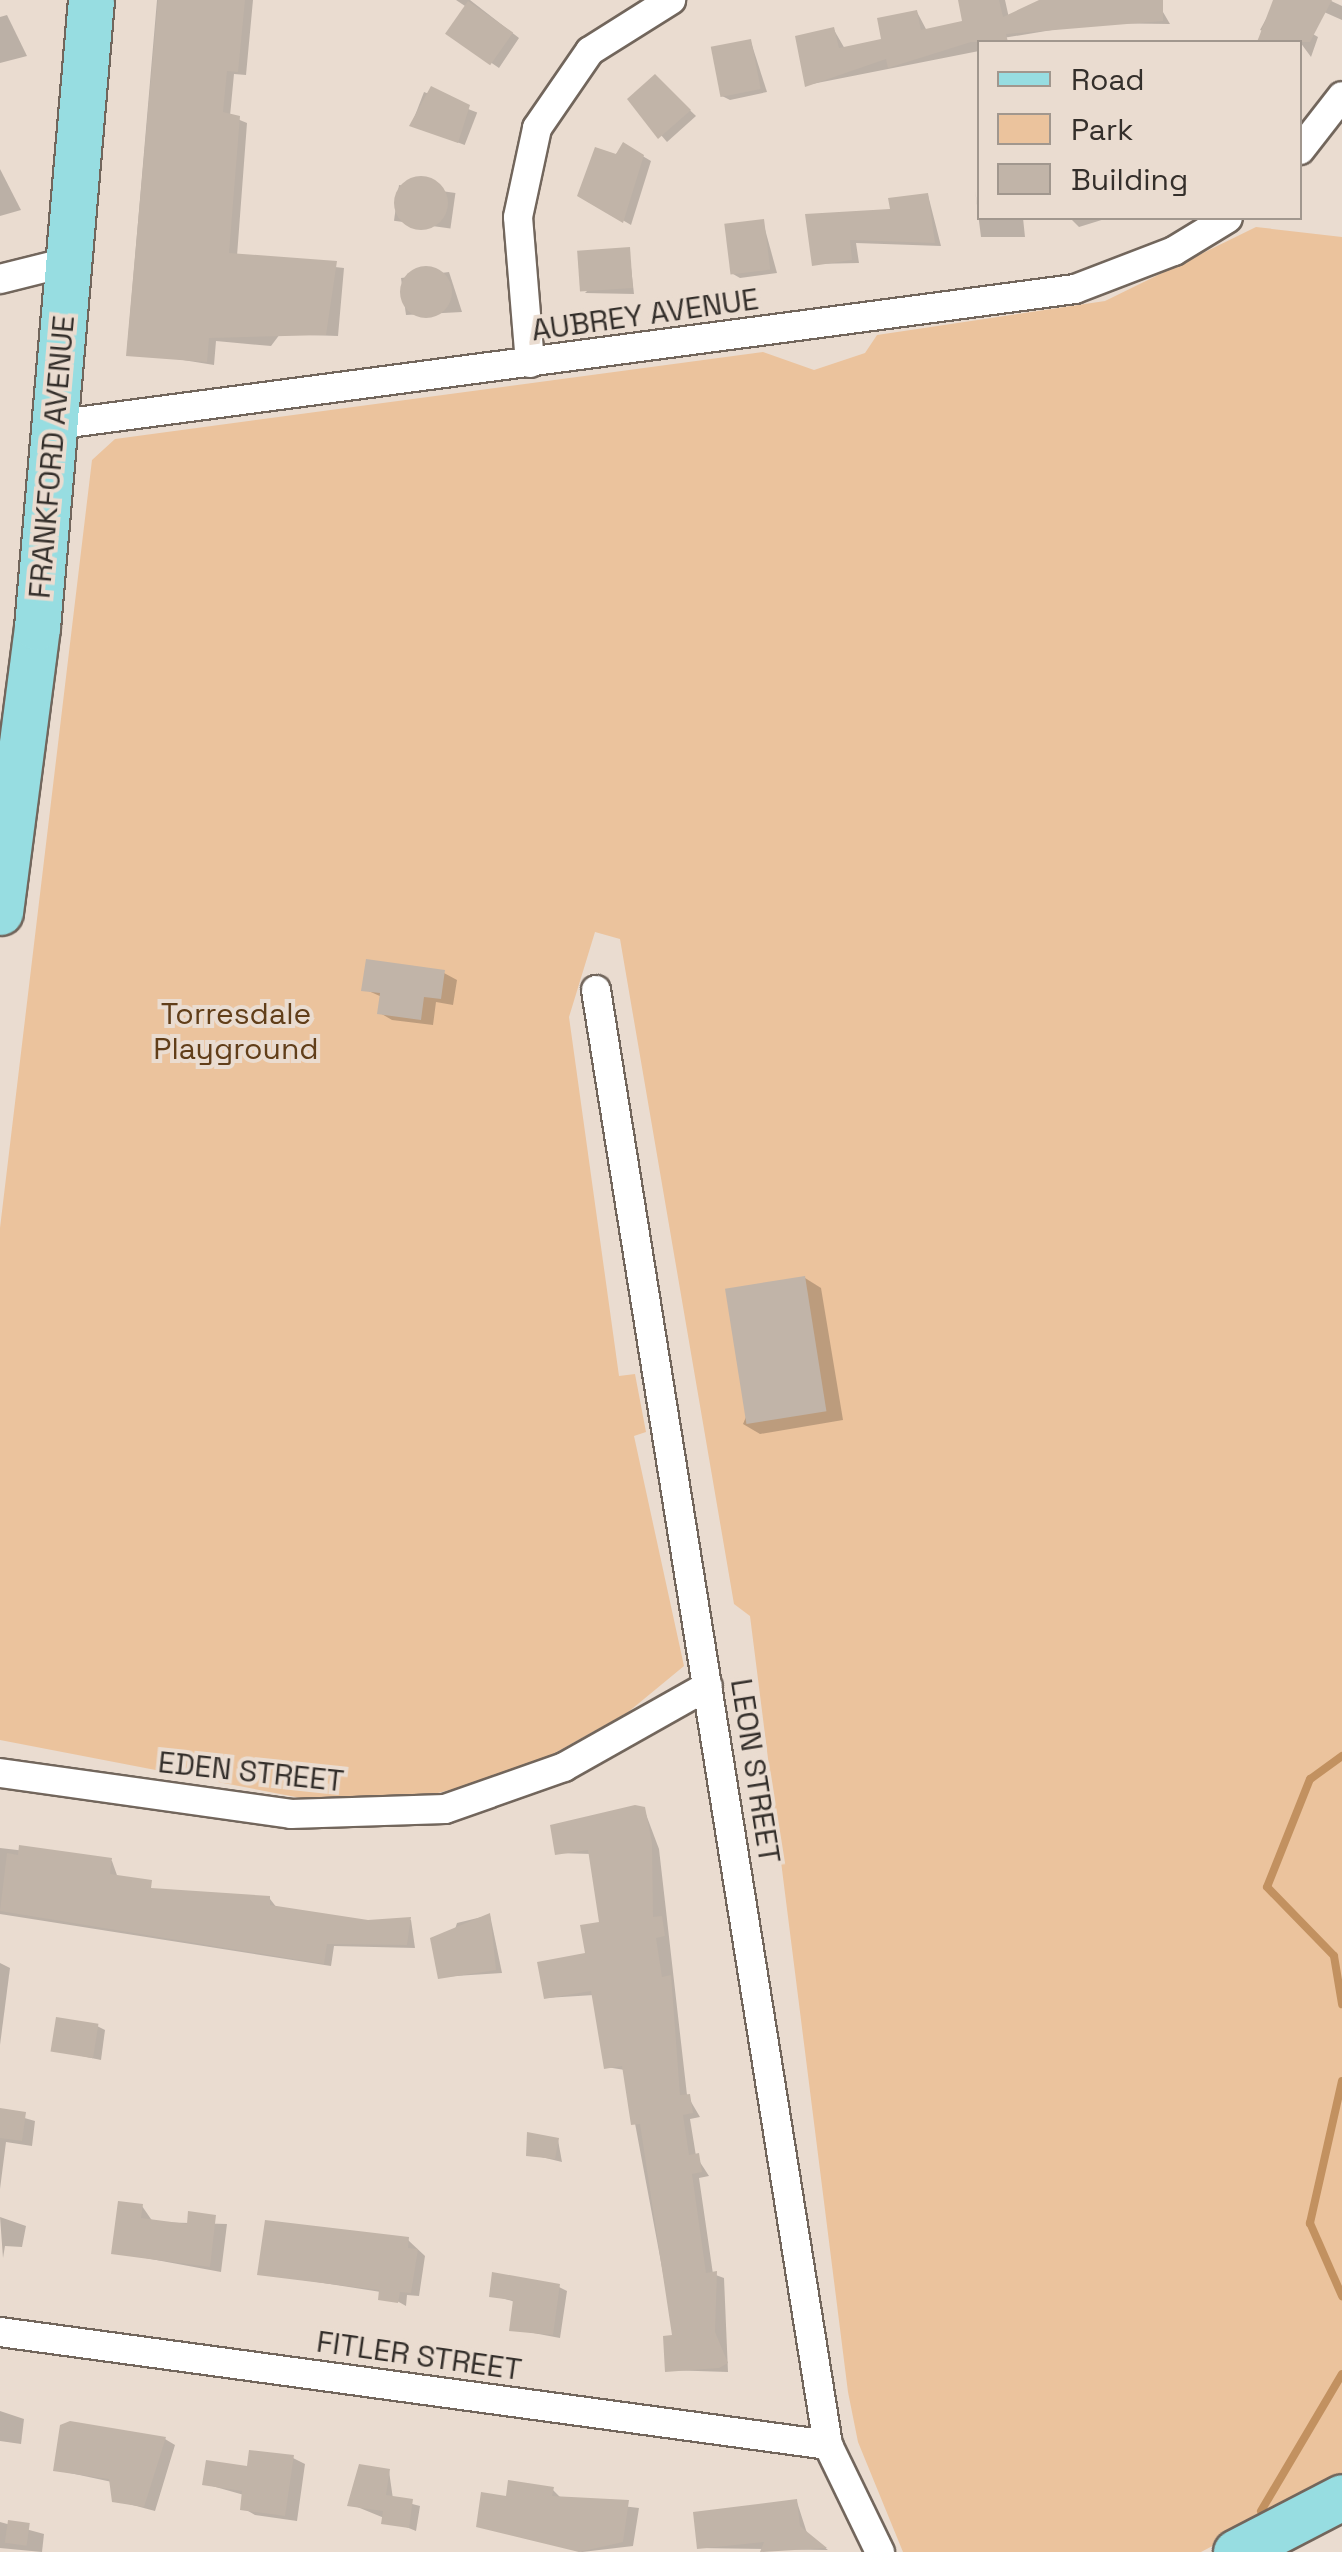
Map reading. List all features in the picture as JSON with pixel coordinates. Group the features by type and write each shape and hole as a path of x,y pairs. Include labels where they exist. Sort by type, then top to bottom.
{"main road":[{"name":"FRANKFORD AVENUE","path":"0,912 4,848 54,426 91,0"},
{"path":"1236,2552 1342,2497"}],"street":[{"path":"530,363 518,217 537,128 590,51 671,0"},
{"path":"1302,147 1342,96"},
{"name":"AUBREY AVENUE","path":"54,426 1075,289 1160,258 1225,220"},
{"path":"0,279 68,262"},
{"name":"LEON STREET","path":"596,990 828,2445 880,2552"},
{"name":"EDEN STREET","path":"0,1773 291,1814 445,1809 564,1767 708,1686"},
{"name":"FITLER STREET","path":"0,2332 828,2445"}],"green space":[{"name":"Torresdale Playground","path":"1256,227 1342,237 1342,2478 1201,2552 903,2552 858,2442 848,2392 750,1616 734,1604 620,939 595,932 569,1017 619,1376 635,1374 646,1432 634,1436 684,1666 627,1713 522,1771 434,1794 306,1799 0,1740 0,1228 92,460 115,439 763,352 814,370 865,353 877,335 1105,301"}],"building":[{"path":"158,0 245,0 238,72 227,71 223,112 240,116 229,253 337,261 326,335 209,338 207,362 126,356"},
{"path":"958,0 999,0 1003,17 1039,0 1163,0 1163,21 1006,34 1008,40 977,40 888,68 886,59 805,87 795,36 834,27 839,48 881,39 877,18 917,10 921,30 962,21"},
{"path":"1273,0 1332,0 1310,42 1258,40"},
{"path":"468,1 513,33 490,65 445,34"},
{"path":"751,39 761,89 720,97 711,47"},
{"path":"655,74 691,110 658,139 627,99"},
{"path":"431,86 470,105 458,143 409,126"},
{"path":"623,142 644,155 623,223 577,196 595,147 616,154"},
{"path":"421,176 440,184 448,203 440,222 421,230 402,222 394,203 402,184"},
{"path":"928,193 935,243 850,240 852,260 812,266 805,214 890,209 888,198"},
{"path":"764,219 770,270 731,274 724,224"},
{"path":"630,247 633,288 580,292 577,251"},
{"path":"426,266 445,273 452,292 445,311 426,318 407,311 400,292 407,273"},
{"path":"366,959 445,970 441,999 424,997 421,1020 377,1014 380,993 361,991"},
{"path":"805,1276 826,1411 746,1424 725,1289"},
{"path":"635,1805 645,1807 652,1843 653,1917 662,1916 665,1936 656,1938 662,1977 671,1975 680,2095 690,2094 693,2113 683,2115 689,2155 699,2153 702,2172 692,2174 706,2273 717,2271 715,2332 728,2363 719,2368 665,2372 663,2336 672,2335 640,2124 631,2125 622,2066 604,2069 591,1991 544,1999 537,1962 585,1953 580,1925 599,1922 588,1850 555,1855 550,1825"},
{"path":"19,1845 112,1858 110,1874 152,1880 151,1888 270,1896 270,1905 368,1920 411,1917 407,1945 327,1944 324,1964 0,1911 7,1853 18,1855"},
{"path":"490,1913 496,1970 438,1979 430,1938"},
{"path":"56,2017 98,2024 93,2058 51,2052"},
{"path":"0,2108 26,2112 22,2141 0,2138"},
{"path":"527,2132 559,2138 555,2159 526,2156"},
{"path":"118,2201 143,2204 141,2218 187,2224 188,2211 216,2215 210,2267 111,2254"},
{"path":"265,2220 409,2237 408,2248 418,2249 411,2293 400,2292 398,2303 378,2300 379,2290 257,2275"},
{"path":"492,2272 560,2284 553,2335 509,2331 513,2300 489,2297"},
{"path":"70,2421 166,2437 144,2507 112,2502 109,2479 53,2471 60,2425"},
{"path":"249,2450 294,2455 285,2516 240,2510 242,2491 202,2485 206,2460 247,2466"},
{"path":"359,2464 390,2469 386,2495 413,2499 409,2528 381,2524 383,2511 347,2506"},
{"path":"508,2480 554,2487 552,2496 629,2500 623,2542 579,2552 476,2527 481,2492 506,2496"},
{"path":"797,2499 800,2526 827,2548 760,2552 764,2542 697,2549 693,2512"},
{"path":"8,2520 30,2523 27,2546 5,2543"}],"waterway":[{"path":"1342,1756 1310,1779 1267,1887 1334,1956 1342,2004"},
{"path":"1342,2081 1310,2223 1342,2296"},
{"path":"1261,2511 1342,2374"}]}
